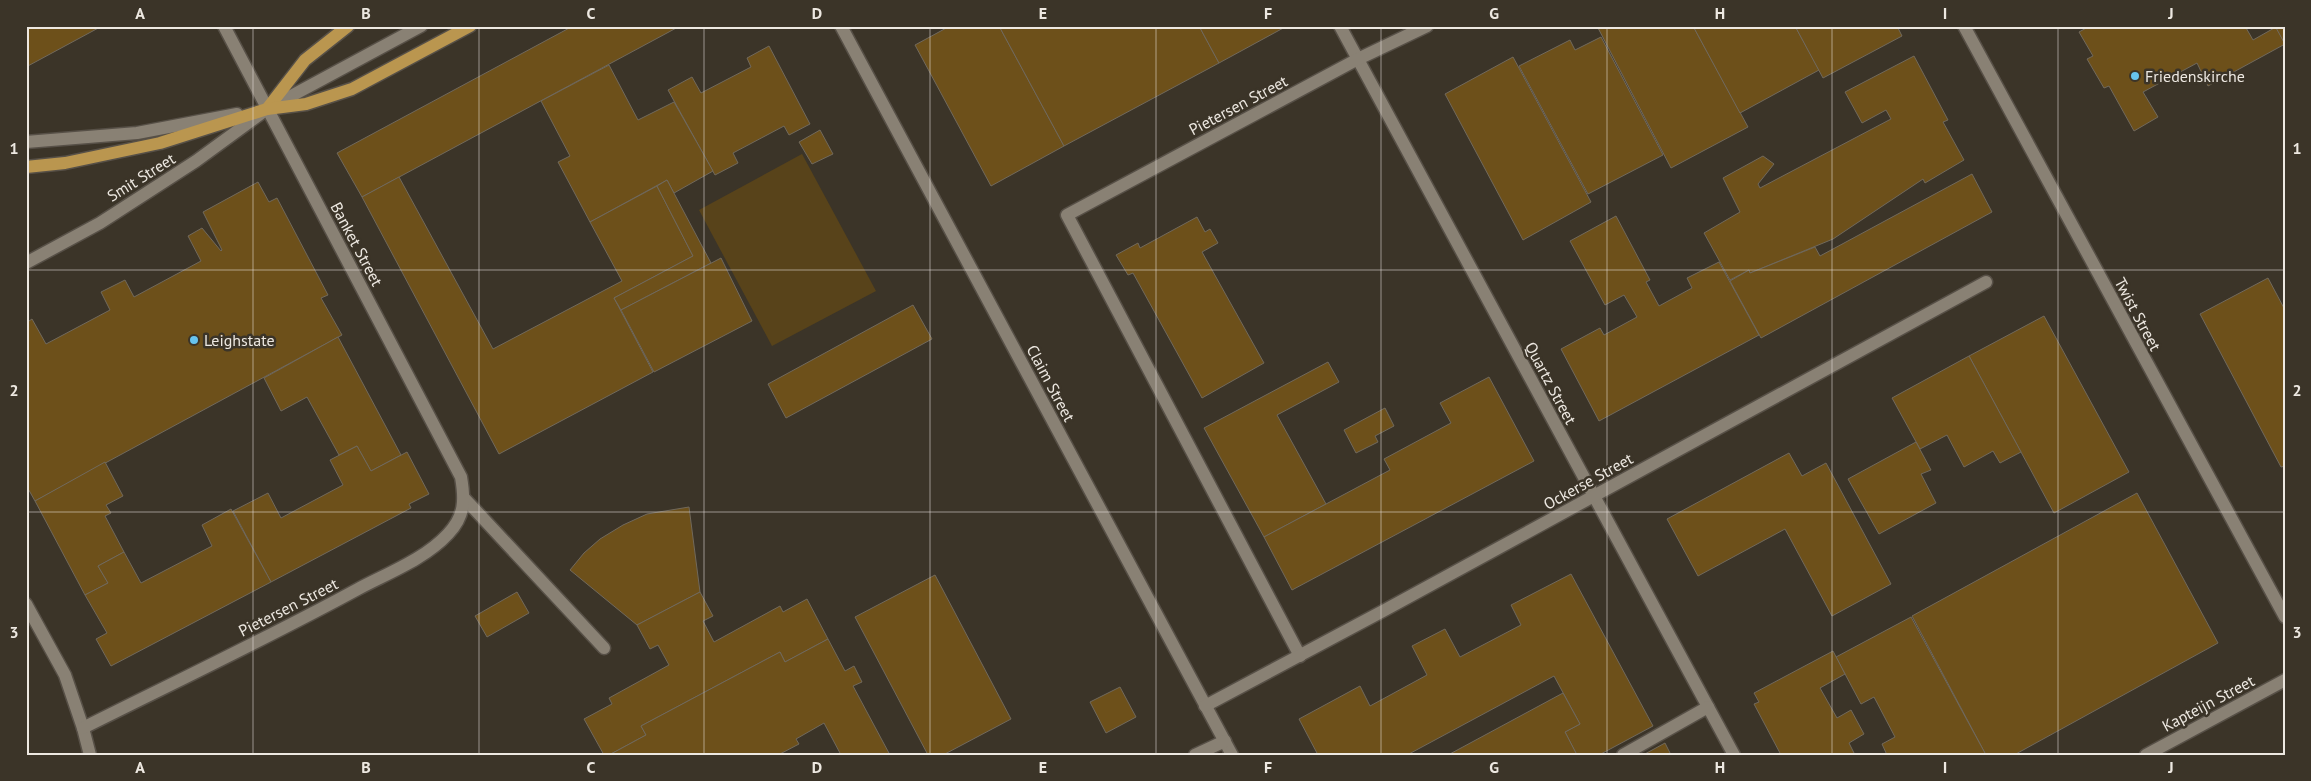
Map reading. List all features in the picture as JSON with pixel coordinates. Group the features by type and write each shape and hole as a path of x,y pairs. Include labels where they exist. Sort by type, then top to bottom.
{"main road":[{"name":"Smit Street","path":"266,109 305,60 348,26"},
{"name":"Smit Street","path":"26,167 65,163 160,143 266,109 306,104 352,89 470,26"}],"street":[{"name":"Banket Street","path":"224,26 461,477 465,499"},
{"path":"26,142 137,133 266,109 421,26"},
{"name":"Claim Street","path":"841,26 1232,755"},
{"name":"Quartz Street","path":"1340,26 1734,755"},
{"name":"Pietersen Street","path":"1300,656 1067,215 1358,59 1427,26"},
{"name":"Twist Street","path":"1964,26 2285,617"},
{"name":"Smit Street","path":"26,262 100,223 188,167 266,109"},
{"name":"Ockerse Street","path":"1205,706 1594,497 1986,282"},
{"path":"465,499 604,648"},
{"name":"Pietersen Street","path":"84,728 327,606 422,555 448,534 458,520 465,499"},
{"path":"26,604 65,675 84,728 90,755"},
{"name":"Kapteijn Street","path":"2146,755 2285,680"},
{"path":"1623,755 1708,707"},
{"path":"1195,755 1224,741"}],"shaded area":[{"path":"802,154 876,291 772,346 699,210"}],"building":[{"path":"26,26 102,26 26,67"},
{"path":"573,26 680,26 362,197 337,153"},
{"path":"950,26 999,26 1064,146 991,186 915,45"},
{"path":"999,26 1199,26 1219,63 1064,146"},
{"path":"1199,26 1287,26 1219,63"},
{"path":"1597,26 1693,26 1748,127 1671,168"},
{"path":"1693,26 1795,26 1819,70 1740,113"},
{"path":"1795,26 1897,26 1902,36 1823,78"},
{"name":"Friedenskirche","path":"2090,26 2245,26 2253,40 2276,27 2285,44 2208,86 2197,63 2143,92 2158,117 2134,131 2109,86 2104,88 2087,59 2093,56 2079,32"},
{"path":"2275,26 2285,26 2285,44"},
{"path":"1601,37 1663,155 1588,194 1519,66 1570,40 1575,50"},
{"path":"769,46 810,124 789,135 784,126 733,153 738,163 715,175 668,90 692,77 701,93 751,67 747,58"},
{"path":"1914,56 1948,120 1943,122 1964,160 1925,183 1923,179 1833,239 1750,273 1749,270 1730,280 1704,233 1740,212 1723,178 1763,156 1774,164 1758,184 1760,188 1891,119 1886,110 1862,123 1845,92"},
{"path":"1513,57 1591,202 1523,240 1445,94"},
{"path":"609,65 638,120 674,102 713,171 674,193 667,180 590,222 558,162 570,156 541,101"},
{"path":"820,130 833,154 812,164 799,142"},
{"path":"1972,174 1992,212 1761,338 1730,281 1749,270 1750,273 1815,247 1820,256"},
{"path":"399,177 493,349 622,281 590,222 657,186 693,256 614,298 653,372 499,454 362,197"},
{"path":"667,180 711,263 621,310 614,298 693,256 657,186"},
{"name":"Leighstate","path":"258,182 269,202 277,198 328,295 321,298 342,335 35,501 26,485 26,323 32,319 46,344 110,310 101,292 125,280 134,297 201,261 188,236 202,228 221,251 203,212"},
{"path":"1616,216 1650,280 1646,282 1659,306 1692,288 1687,278 1719,262 1759,335 1599,421 1561,349 1600,328 1604,335 1637,317 1624,295 1605,305 1570,241"},
{"path":"1197,217 1205,232 1210,229 1218,243 1202,252 1264,363 1202,398 1133,273 1128,275 1116,255 1138,243 1140,248"},
{"path":"721,258 752,321 654,372 621,310"},
{"path":"2268,278 2285,310 2285,466 2281,467 2200,314"},
{"path":"913,305 932,339 786,418 768,384"},
{"path":"2044,316 2129,472 2054,513 1969,356"},
{"path":"338,337 401,455 371,471 357,446 339,455 307,397 281,411 264,378"},
{"path":"1969,356 2021,452 2000,463 1993,451 1964,467 1947,435 1920,449 1892,398"},
{"path":"1328,362 1339,382 1277,415 1326,504 1264,537 1204,428"},
{"path":"1489,377 1534,461 1292,590 1264,537 1390,470 1384,459 1451,423 1440,403"},
{"path":"1385,408 1394,426 1375,436 1378,442 1356,453 1344,430"},
{"path":"1916,442 1931,470 1921,474 1936,503 1879,534 1848,479"},
{"path":"357,446 371,471 407,452 429,494 409,504 411,508 271,582 233,511 268,493 281,518 343,485 330,460"},
{"path":"1789,453 1802,476 1826,463 1891,584 1832,616 1785,529 1698,576 1667,519"},
{"path":"105,462 123,496 106,505 111,513 105,516 124,552 98,566 108,583 85,595 35,501"},
{"path":"2137,493 2218,643 2014,755 1986,755 1912,616"},
{"path":"689,507 700,592 637,625 570,570 584,553 600,539 623,525 647,514"},
{"path":"231,509 271,582 111,666 96,639 107,633 85,595 108,583 98,566 124,552 141,583 212,546 202,525"},
{"path":"1571,574 1653,726 1599,755 1577,755 1565,732 1580,724 1554,676 1407,755 1318,755 1299,719 1360,686 1370,706 1427,675 1412,646 1445,629 1460,657 1521,625 1511,605"},
{"path":"935,575 1011,719 943,755 928,755 855,617"},
{"path":"517,592 529,613 487,637 475,616"},
{"path":"700,592 713,616 703,621 714,642 780,606 783,612 807,599 828,639 785,662 780,652 641,726 646,735 609,755 604,755 584,719 612,704 609,698 669,665 658,645 650,649 637,625"},
{"path":"1911,617 1986,755 1887,755 1882,744 1895,737 1874,697 1861,704 1836,657"},
{"path":"828,639 845,671 854,666 862,682 853,686 890,755 841,755 824,723 796,739 799,744 778,755 609,755 646,735 641,726 780,652 785,662"},
{"path":"1833,651 1845,674 1820,688 1837,718 1851,710 1864,734 1849,743 1855,755 1781,755 1754,704 1759,702 1754,693"},
{"path":"1120,687 1136,717 1106,733 1090,702"},
{"path":"1563,693 1580,724 1565,732 1577,755 1448,755"},
{"path":"1665,743 1671,755 1643,755"}],"place":[{"name":"Friedenskirche","path":"2135,76"},
{"name":"Leighstate","path":"194,340"}]}
